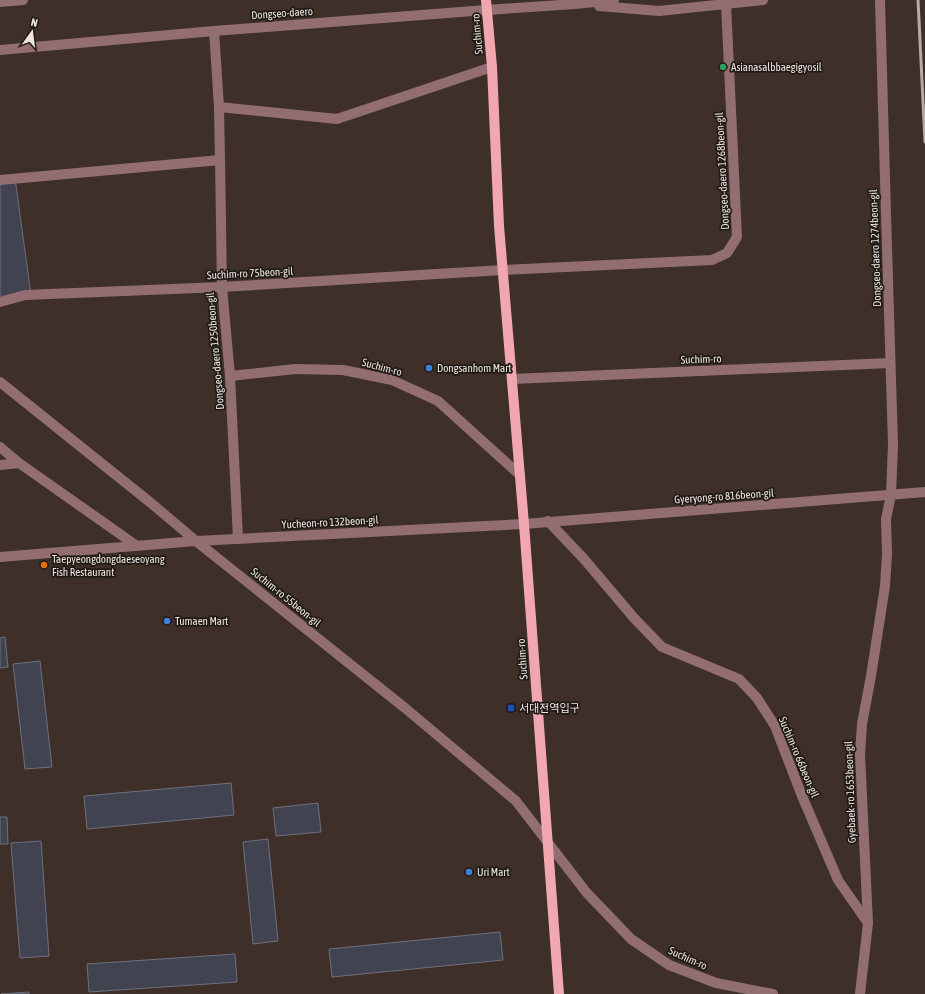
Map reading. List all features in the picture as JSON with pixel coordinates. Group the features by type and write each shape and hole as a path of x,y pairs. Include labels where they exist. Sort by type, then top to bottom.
{"main road":[{"name":"Suchim-ro","path":"486,5 492,67 499,226 524,524 559,994"}],"street":[{"path":"0,2 23,0"},
{"name":"Dongseo-daero","path":"0,50 486,5 575,4 614,0"},
{"path":"575,4 658,11 763,0"},
{"name":"Dongseo-daero 1274beon-gil","path":"880,0 890,363 894,444 891,495"},
{"name":"Dongseo-daero 1268beon-gil","path":"503,270 712,260 727,253 737,237 726,4"},
{"name":"Dongseo-daero 1250beon-gil","path":"214,31 219,107 222,287 230,376 238,539"},
{"name":"Suchim-ro","path":"219,107 337,119 492,67"},
{"path":"0,180 220,160"},
{"name":"Suchim-ro 75beon-gil","path":"0,302 25,295 222,287 503,270"},
{"name":"Suchim-ro","path":"512,379 890,363"},
{"name":"Suchim-ro","path":"230,376 295,369 343,370 392,380 438,401 520,475"},
{"name":"Suchim-ro 55beon-gil","path":"0,382 405,708 516,801 547,841"},
{"path":"0,447 18,463 137,546"},
{"path":"0,465 18,463"},
{"name":"Gyeryong-ro 816beon-gil","path":"524,524 925,492"},
{"name":"Gyebaek-ro 1653beon-gil","path":"860,994 868,924 860,754 862,724 885,586 887,554 886,519 891,495"},
{"name":"Suchim-ro 66beon-gil","path":"548,522 584,559 634,618 662,647 739,679 758,698 775,726 802,796 838,880 868,924"},
{"name":"Yucheon-ro 132beon-gil","path":"0,557 196,541 524,524"},
{"name":"Suchim-ro","path":"547,841 586,892 631,939 669,965 716,983 773,994"}],"building":[{"path":"15,178 31,295 0,303 0,180"},
{"path":"5,637 8,667 0,668 0,638"},
{"path":"40,661 52,767 25,769 13,664"},
{"path":"231,783 234,815 87,829 84,796"},
{"path":"318,803 321,832 276,836 273,808"},
{"path":"0,817 7,817 8,844 0,844"},
{"path":"268,839 278,941 253,944 243,842"},
{"path":"41,841 49,956 20,958 11,843"},
{"path":"500,932 503,960 332,977 329,949"},
{"path":"235,954 237,982 89,992 87,964"},
{"path":"29,992 29,994 1,994"}],"railway":[{"path":"918,0 925,142"}],"place":[{"name":"Asianasalbbaegigyosil","path":"723,67"},
{"name":"Dongsanhom Mart","path":"429,368"},
{"name":"Taepyeongdongdaeseoyang Fish Restaurant","path":"44,565"},
{"name":"Tumaen Mart","path":"167,621"},
{"name":"서대전역입구","path":"511,708"},
{"name":"Uri Mart","path":"469,872"}]}
